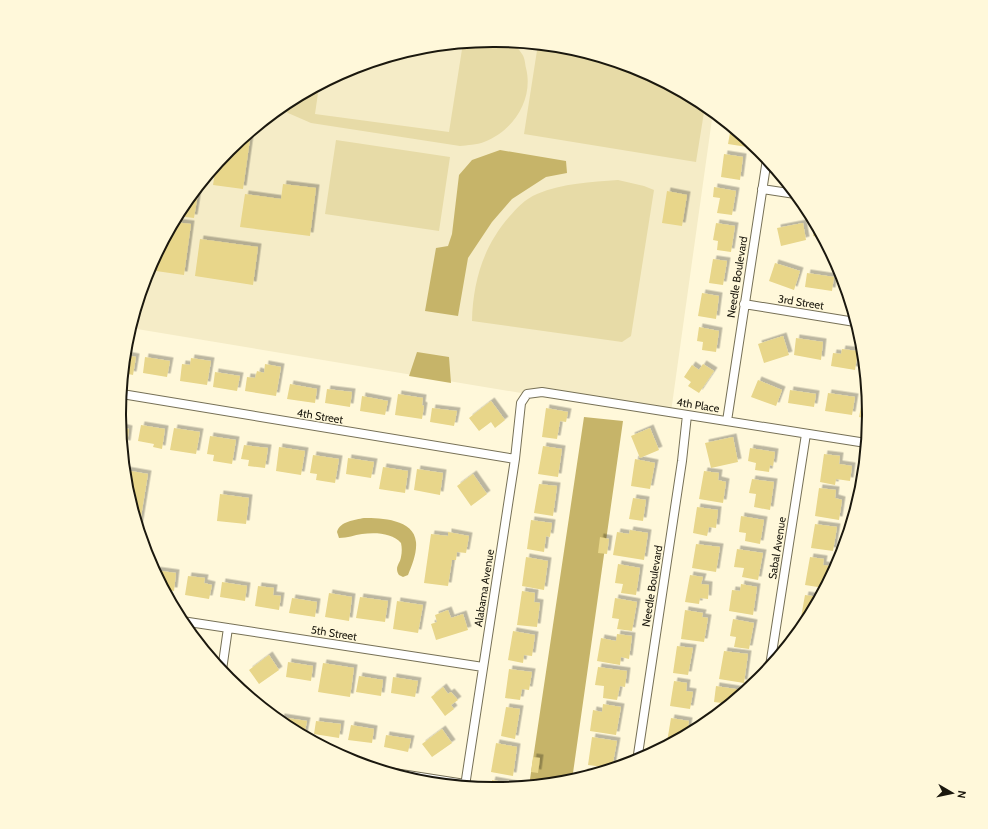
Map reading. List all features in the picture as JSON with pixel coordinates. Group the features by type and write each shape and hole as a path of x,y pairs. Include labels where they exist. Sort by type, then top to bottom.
{"street":[{"name":"Needle Boulevard","path":"727,421 766,167"},
{"path":"762,189 787,193"},
{"name":"3rd Street","path":"744,304 849,321"},
{"name":"4th Place","path":"527,394 542,392 861,442"},
{"name":"Alabama Avenue","path":"466,781 515,459 521,403 527,394"},
{"name":"4th Street","path":"127,395 515,459"},
{"name":"Needle Boulevard","path":"638,753 682,461 687,415"},
{"name":"Sabal Avenue","path":"772,655 806,434"},
{"name":"5th Street","path":"190,622 483,667"},
{"path":"223,662 228,628"}],"shaded area":[{"path":"494,47 542,50 566,54 635,75 678,96 712,119 671,412 527,394 137,329 146,296 164,252 188,210 202,191 234,155 252,138 270,123 310,96 353,75 376,67 422,54 446,50"},
{"path":"494,47 517,48 524,57 528,80 524,103 519,113 504,130 481,143 460,146 311,123 286,111 318,92 315,114 449,132 462,49"},
{"path":"537,50 566,54 635,75 678,96 704,113 696,162 524,134"},
{"path":"336,140 450,157 439,231 325,214"},
{"path":"500,150 566,161 567,173 546,177 512,199 492,222 468,258 458,316 425,311 436,248 448,246 452,234 459,175 472,160"},
{"path":"618,180 654,190 631,336 622,342 472,321 477,279 486,253 500,228 518,207 533,196 557,187 598,181"},
{"path":"417,352 449,357 451,383 409,376"},
{"path":"584,417 623,421 573,773 530,780"},
{"path":"364,518 396,521 403,524 414,534 416,550 408,575 403,577 399,575 397,570 402,547 401,543 393,537 389,535 372,533 339,538 337,532 341,525"}],"building":[{"path":"730,133 745,147 728,144"},
{"path":"250,140 243,189 213,185 214,176"},
{"path":"724,154 743,157 740,180 721,177"},
{"path":"283,184 316,188 310,236 240,227 245,194 281,199"},
{"path":"714,187 736,191 732,215 717,213 720,198 713,197"},
{"path":"667,191 687,195 682,226 662,223"},
{"path":"197,197 194,218 184,217"},
{"path":"181,223 191,224 184,275 155,271"},
{"path":"716,223 735,226 731,252 717,250 718,241 713,240"},
{"path":"803,223 806,240 781,246 777,228"},
{"path":"200,239 258,247 253,285 195,276"},
{"path":"713,259 727,261 723,285 709,283"},
{"path":"775,263 800,271 794,290 769,281"},
{"path":"807,273 834,277 832,291 805,287"},
{"path":"702,293 719,296 716,319 698,316"},
{"path":"699,327 719,331 716,352 702,350 703,342 697,341"},
{"path":"783,336 789,355 764,363 758,344"},
{"path":"796,338 823,342 821,360 794,355"},
{"path":"842,349 855,351 857,359 855,370 831,366 833,353 841,354"},
{"path":"132,356 136,357 133,375 129,374"},
{"path":"145,357 170,361 167,377 143,373"},
{"path":"191,358 211,361 207,385 180,381 182,364 190,365"},
{"path":"265,364 281,367 276,396 245,391 247,377 255,378 257,371 264,373"},
{"path":"703,364 714,371 699,393 688,386 691,382 684,377 692,365 699,370"},
{"path":"215,372 240,376 237,391 213,387"},
{"path":"758,380 782,390 776,406 751,397"},
{"path":"290,384 317,389 315,403 287,399"},
{"path":"327,389 352,392 350,407 325,403"},
{"path":"790,390 816,394 814,407 788,403"},
{"path":"828,393 855,397 852,415 825,411"},
{"path":"398,394 423,398 422,405 424,406 422,419 395,415"},
{"path":"362,396 388,401 385,415 360,411"},
{"path":"491,401 505,420 495,428 491,422 479,431 469,418"},
{"path":"862,404 862,418 859,417"},
{"path":"432,408 457,411 454,426 430,422"},
{"path":"546,408 568,412 566,422 560,421 557,439 542,437"},
{"path":"141,425 165,429 162,449 153,447 154,444 138,441"},
{"path":"127,428 129,429 127,442"},
{"path":"174,428 200,432 196,454 170,450"},
{"path":"650,428 659,450 640,458 631,436"},
{"path":"210,436 236,440 232,464 213,461 214,455 207,454"},
{"path":"733,437 738,462 711,468 705,443"},
{"path":"244,445 268,448 265,468 248,466 249,460 241,459"},
{"path":"543,446 562,449 558,477 538,474"},
{"path":"279,447 305,451 301,475 276,471"},
{"path":"750,448 775,452 773,466 770,465 769,472 755,470 756,463 748,461"},
{"path":"824,454 840,456 839,464 852,466 850,481 836,479 835,485 820,482"},
{"path":"313,455 339,459 335,483 316,480 317,474 310,473"},
{"path":"348,458 374,462 371,478 346,474"},
{"path":"635,459 655,463 650,489 631,486"},
{"path":"383,467 408,471 405,493 379,489"},
{"path":"417,469 443,473 440,495 414,490"},
{"path":"132,471 148,474 141,517"},
{"path":"704,471 719,473 718,480 726,482 723,503 699,499"},
{"path":"473,474 487,494 471,506 457,486"},
{"path":"752,479 774,482 770,510 754,507 756,494 749,493"},
{"path":"539,484 557,486 553,516 534,513"},
{"path":"819,488 836,490 835,498 842,500 839,520 815,516"},
{"path":"220,494 249,498 246,524 217,521"},
{"path":"633,498 646,500 643,521 629,519"},
{"path":"697,507 718,510 716,528 709,527 707,536 693,533"},
{"path":"741,516 764,520 760,544 745,541 746,533 739,532"},
{"path":"531,520 552,523 550,537 546,536 544,552 527,549"},
{"path":"815,524 837,527 833,551 811,548"},
{"path":"630,530 648,533 644,560 613,555 617,532 629,534"},
{"path":"448,532 469,536 466,553 457,552 456,560 452,560 448,586 424,583 431,534 448,536"},
{"path":"600,537 609,539 607,554 598,553"},
{"path":"696,544 720,547 716,572 692,568"},
{"path":"737,549 763,553 758,580 742,577 744,568 734,567"},
{"path":"526,557 548,561 544,590 522,586"},
{"path":"810,557 824,559 823,565 829,566 818,587 805,585"},
{"path":"618,564 640,568 636,595 621,593 623,584 615,583"},
{"path":"161,571 176,573 174,591 172,591"},
{"path":"690,575 703,577 701,584 709,585 708,599 700,598 699,604 685,602"},
{"path":"188,576 205,578 204,583 212,585 209,599 185,595"},
{"path":"222,582 247,586 245,601 220,597"},
{"path":"741,584 757,587 753,615 729,611 732,590 740,591"},
{"path":"258,586 274,588 273,595 281,596 279,610 255,606"},
{"path":"522,591 535,593 534,602 540,603 537,627 517,625"},
{"path":"329,593 352,597 349,621 325,617"},
{"path":"805,595 813,596 812,598 801,617"},
{"path":"360,597 388,601 385,622 356,618"},
{"path":"292,598 317,602 315,617 289,613"},
{"path":"615,598 637,602 632,631 617,629 619,619 612,618"},
{"path":"397,601 423,605 418,633 393,629"},
{"path":"448,610 451,618 463,614 468,630 436,640 431,624 437,622 435,615"},
{"path":"685,610 703,613 702,617 708,618 704,642 681,639"},
{"path":"733,619 754,623 749,649 734,647 736,637 730,636"},
{"path":"513,631 535,635 532,656 524,655 523,663 508,660"},
{"path":"617,634 632,636 629,659 621,657 620,665 597,661 601,638 616,641"},
{"path":"677,646 693,648 688,675 673,673"},
{"path":"724,651 748,654 744,683 719,679"},
{"path":"269,655 279,670 259,684 249,670"},
{"path":"288,662 313,666 311,681 286,677"},
{"path":"323,663 354,668 350,697 318,692"},
{"path":"598,667 627,671 625,687 620,686 617,700 603,698 604,686 595,685"},
{"path":"509,669 532,672 529,690 522,689 520,700 505,698"},
{"path":"359,676 383,680 381,696 356,692"},
{"path":"393,677 418,681 415,697 391,693"},
{"path":"674,681 687,683 686,691 693,692 690,709 670,706"},
{"path":"716,686 738,689 722,703 714,702"},
{"path":"443,687 448,694 451,692 458,700 451,705 454,709 445,716 431,697"},
{"path":"603,704 621,707 616,735 590,731 593,710 602,712"},
{"path":"506,707 520,709 515,739 501,736"},
{"path":"287,718 307,721 305,730"},
{"path":"671,718 689,721 688,726 668,738"},
{"path":"316,721 341,724 339,738 314,734"},
{"path":"351,725 374,729 372,743 348,740"},
{"path":"442,729 452,743 432,757 422,744"},
{"path":"386,735 411,739 408,752 384,747"},
{"path":"592,737 617,741 613,762 598,766 588,765"},
{"path":"496,743 517,747 513,776 491,772"},
{"path":"533,757 540,758 538,773 531,772"}]}
